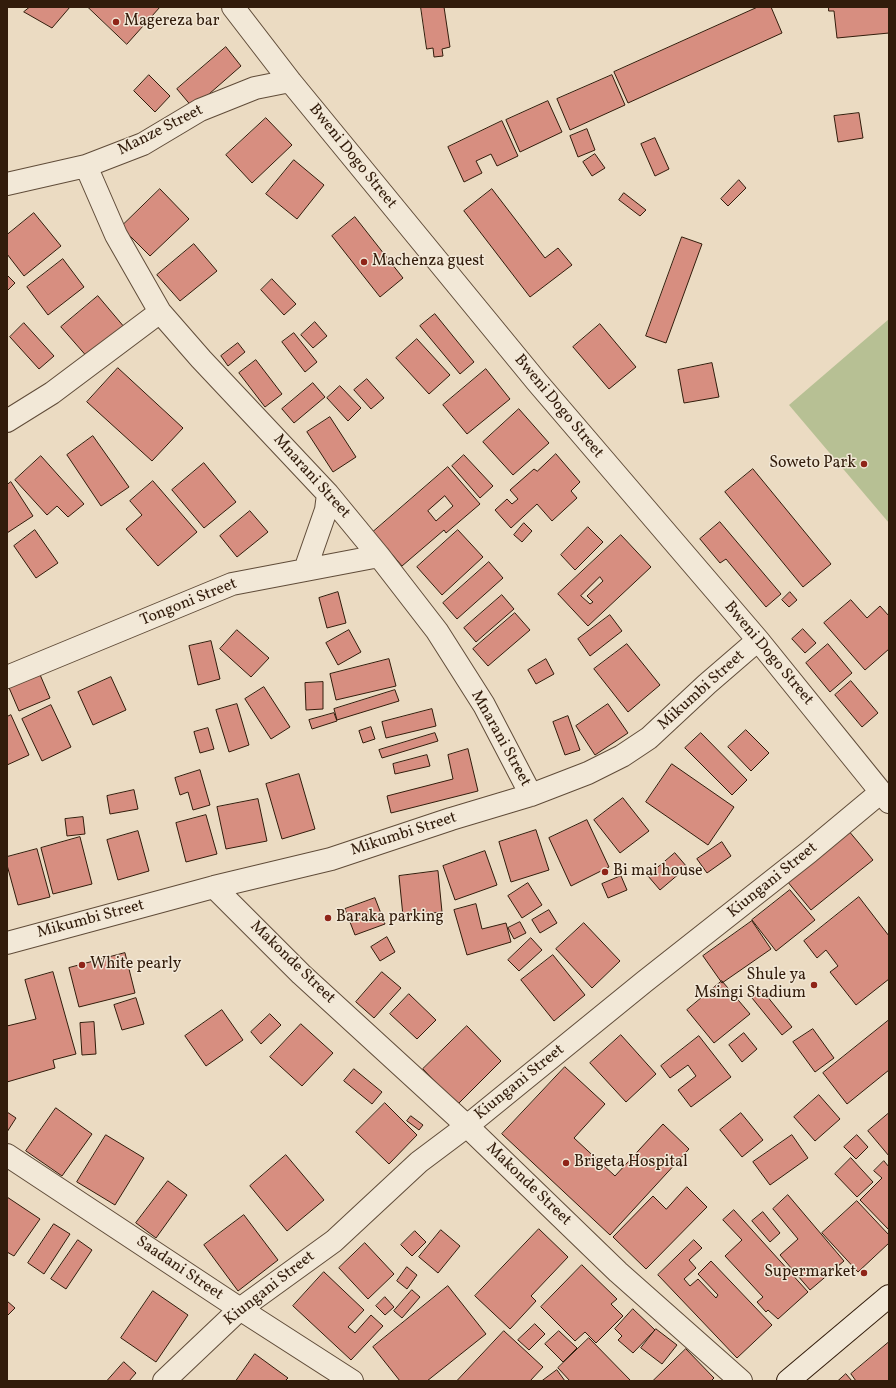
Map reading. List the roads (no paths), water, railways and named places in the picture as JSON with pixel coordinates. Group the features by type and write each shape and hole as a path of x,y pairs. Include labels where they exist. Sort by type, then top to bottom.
{"street":[{"name":"Bweni Dogo Street","path":"233,7 290,81 537,382 758,640 885,797"},
{"name":"Manze Street","path":"7,184 86,166 143,144 207,107 255,88 290,81"},
{"name":"Mnarani Street","path":"86,166 116,235 160,312 201,359 328,494 379,556 437,631 484,705 531,795"},
{"path":"7,421 52,393 160,312"},
{"path":"304,570 326,510 328,494"},
{"name":"Tongoni Street","path":"7,677 232,584 379,556"},
{"name":"Mikumbi Street","path":"7,943 214,887 331,860 451,819 531,795 588,774 622,756 649,738 707,684 758,640"},
{"name":"Kiungani Street","path":"164,1381 240,1310 334,1241 419,1162 467,1126 644,982 809,852 885,797"},
{"name":"Makonde Street","path":"214,887 301,974 467,1126 618,1272 742,1381"},
{"name":"Saadani Street","path":"7,1155 240,1310 352,1381"},
{"path":"788,1381 889,1296"}],"place":[{"name":"Magereza bar","path":"116,22"},
{"name":"Machenza guest","path":"364,262"},
{"name":"Soweto Park","path":"864,464"},
{"name":"Bi mai house","path":"605,872"},
{"name":"Baraka parking","path":"328,918"},
{"name":"White pearly","path":"82,965"},
{"name":"Shule ya Msingi Stadium","path":"814,985"},
{"name":"Brigeta Hospital","path":"566,1163"},
{"name":"Supermarket","path":"864,1273"}]}
